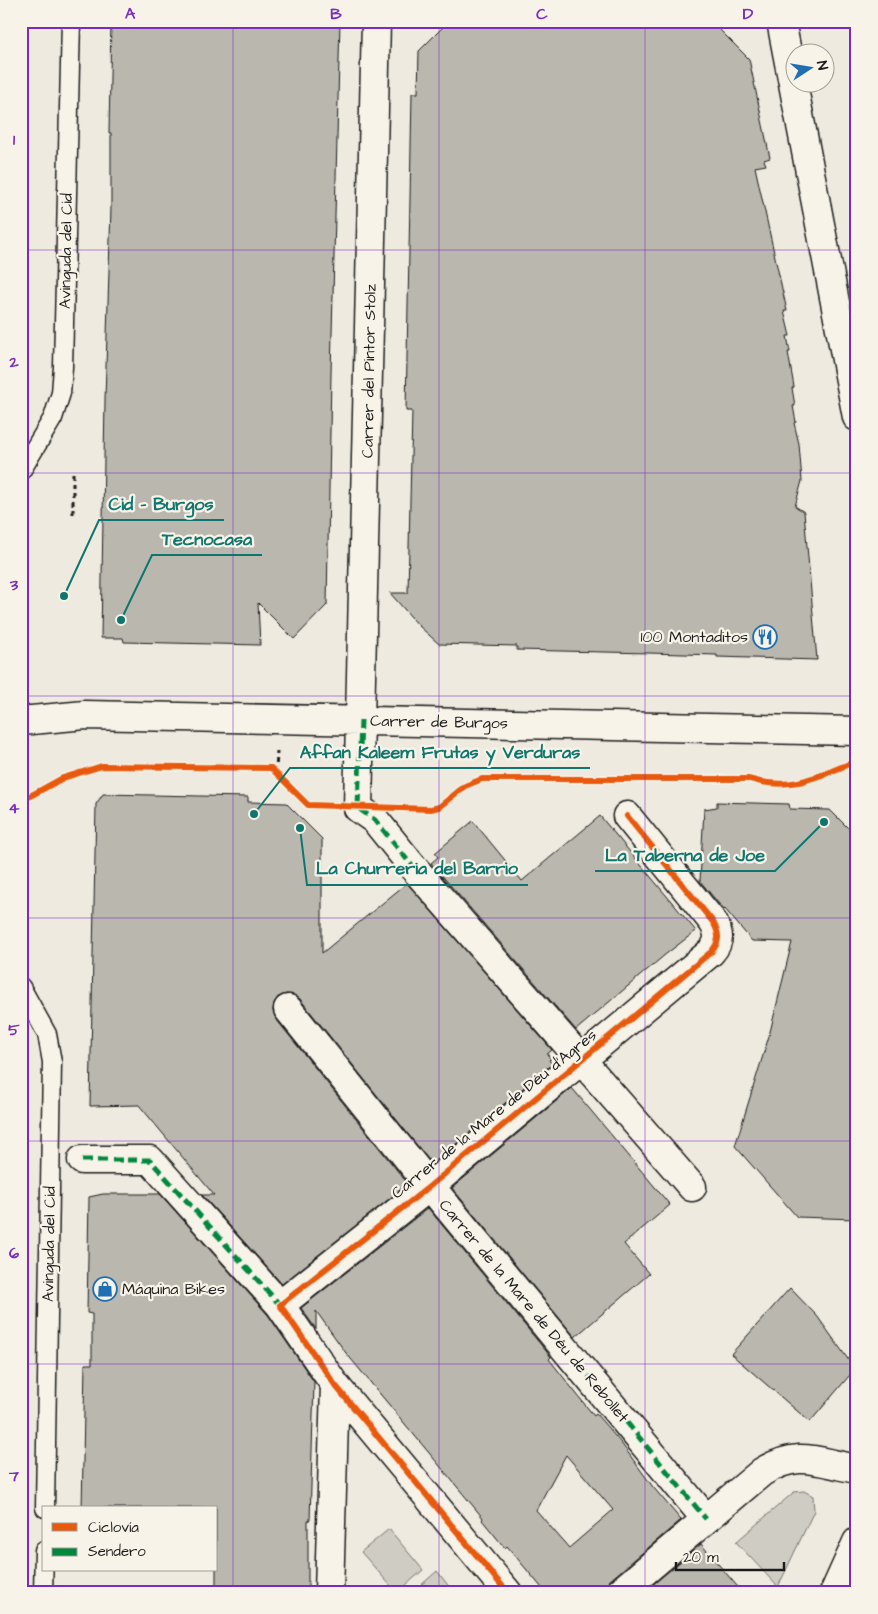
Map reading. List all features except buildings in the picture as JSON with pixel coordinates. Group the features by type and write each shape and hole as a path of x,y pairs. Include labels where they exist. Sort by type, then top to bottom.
{"street":[{"name":"Carrer del Pintor Stolz","path":"376,21 358,808 375,820 412,866 581,1061"},
{"path":"781,21 857,417"},
{"name":"Carrer de Burgos","path":"21,721 85,716 857,731"},
{"name":"Carrer de la Mare de Déu d'Agres","path":"280,1305 430,1186 711,952 717,945 719,937 713,922 627,816"},
{"name":"Carrer de la Mare de Déu de Rebollet","path":"288,1009 430,1186 706,1519"},
{"path":"581,1061 692,1187"},
{"path":"82,1160 150,1160 280,1305 335,1385 508,1593"},
{"path":"329,1593 335,1385"},
{"path":"619,1593 762,1472 776,1464 793,1458 817,1460 857,1469"},
{"path":"834,1593 857,1542"}],"lane":[{"name":"Avinguda del Cid","path":"21,471 53,418 61,393 70,21"},
{"name":"Avinguda del Cid","path":"21,987 47,1034 52,1062 44,1506"},
{"path":"43,1572 43,1593"}],"path":[{"path":"72,514 73,472"},
{"path":"277,750 274,771 282,780"}],"shaded area":[{"path":"804,1491 813,1496 814,1511 778,1587 736,1542 794,1492"},
{"path":"389,1529 423,1570 397,1593 361,1552"},
{"path":"437,1571 454,1593 412,1593"}],"marked path":[{"path":"361,720 358,808 375,820 413,867"},
{"path":"82,1160 150,1160 280,1305"},
{"path":"579,1364 706,1519"}],"cycle path":[{"path":"21,801 63,778 102,766 271,768 308,805 431,809 439,807 465,786 482,779 749,779 776,784 800,782 849,764 857,765"},
{"path":"508,1593 335,1385 280,1305 430,1186 714,948 718,938 713,922 627,816"}],"place":[{"name":"Cid - Burgos","path":"64,596"},
{"name":"Tecnocasa","path":"121,620"},
{"name":"100 Montaditos","path":"765,637"},
{"name":"Affan Kaleem Frutas y Verduras","path":"254,814"},
{"name":"La Taberna de Joe","path":"824,822"},
{"name":"La Churreria del Barrio","path":"300,828"},
{"name":"Máquina Bikes","path":"105,1289"}]}
